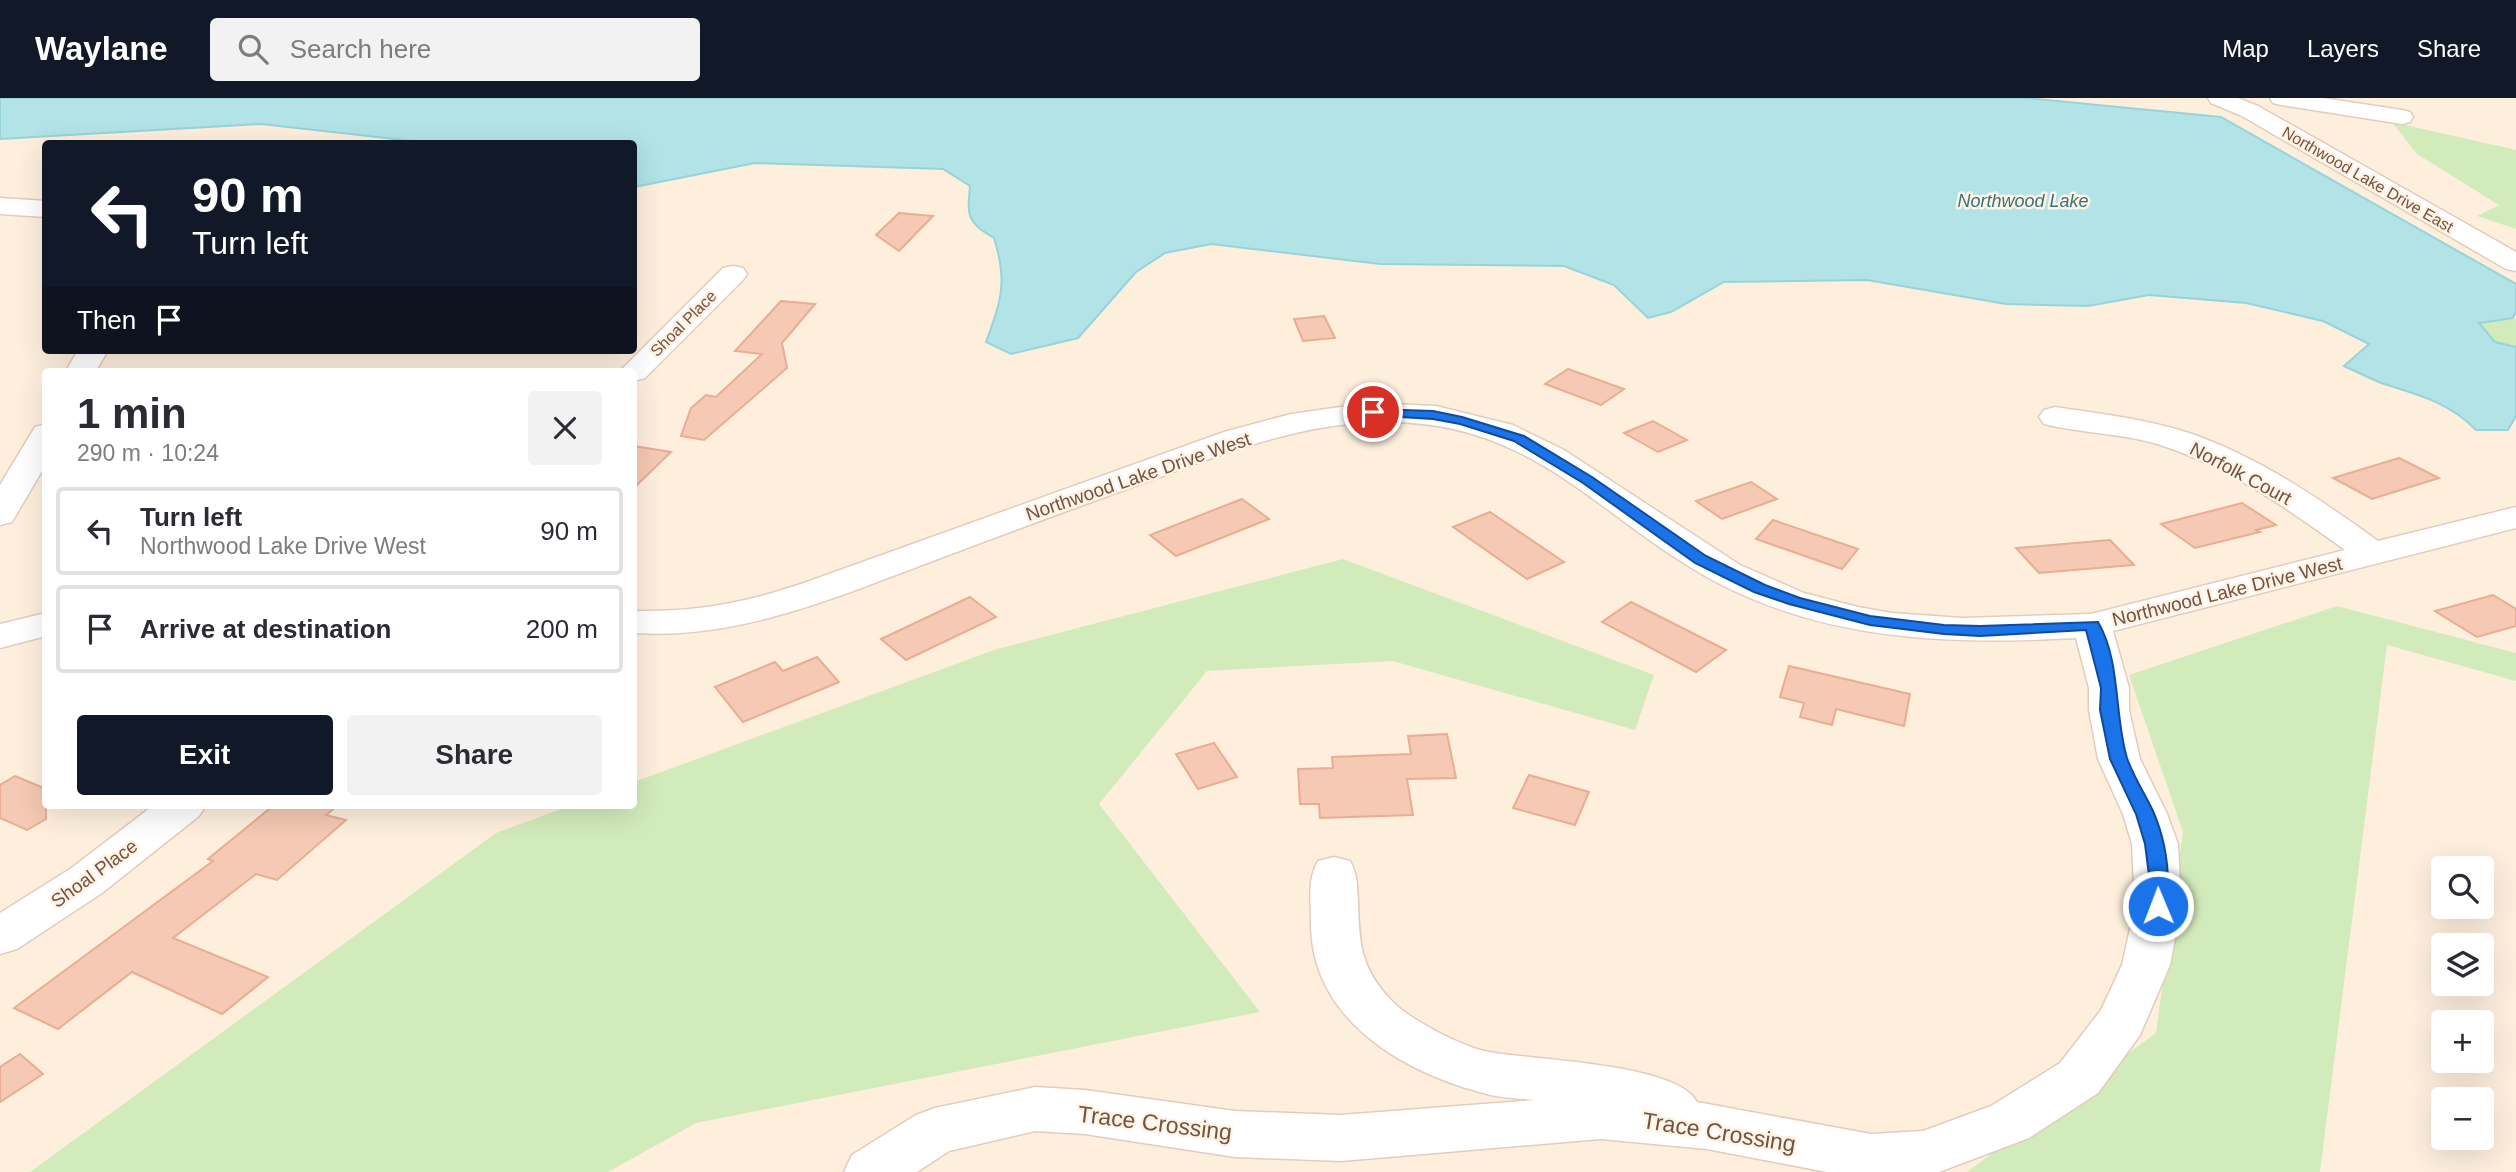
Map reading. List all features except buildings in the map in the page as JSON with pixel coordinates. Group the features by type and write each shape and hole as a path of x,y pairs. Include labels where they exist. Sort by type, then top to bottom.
{"street":[{"name":"Northwood Lake Drive East","path":"2219,98 2250,111 2516,264"},
{"path":"2281,98 2402,117"},
{"path":"0,206 42,209"},
{"name":"Shoal Place","path":"637,369 733,274"},
{"name":"Northwood Lake Drive West","path":"637,622 677,623 751,611 854,578 1209,448 1313,419 1373,412 1433,415 1519,439 1587,480 1701,559 1760,589 1870,621 1944,630 1980,631 2092,625 2318,571 2516,517"},
{"name":"Norfolk Court","path":"2055,417 2116,425 2179,440 2320,515 2373,554"},
{"path":"0,515 42,442"},
{"path":"0,636 42,625"},
{"name":"Trace Crossing","path":"872,1172 935,1131 1035,1109 1085,1112 1235,1134 1331,1138 1601,1118 1707,1126 1871,1157 1924,1153 2010,1122 2079,1078 2122,1021 2146,965 2158,906 2159,875 2155,844 2145,814 2119,759 2109,710 2109,688 2092,625"},
{"name":"Shoal Place","path":"0,936 86,881 179,809"},
{"path":"1334,873 1335,933 1342,971 1374,1016 1427,1051 1485,1073 1608,1087 1660,1102 1707,1126"}],"green space":[{"path":"2392,122 2516,150 2516,229 2477,216 2499,205 2417,154"},
{"path":"2516,319 2516,347 2495,342 2479,322"},
{"path":"1343,559 1654,675 1635,730 1393,661 1207,671 1099,804 1260,1012 696,1123 608,1172 30,1172 496,833 561,809 637,809 637,781 997,649"},
{"path":"2337,606 2516,653 2516,681 2387,645 2320,1172 1967,1172 2156,1033 2183,832 2129,675"}],"water":[{"name":"Northwood Lake","path":"0,98 2026,98 2221,117 2516,284 2516,311 2513,318 2479,323 2495,342 2516,347 2516,416 2508,430 2476,430 2445,406 2344,366 2369,344 2323,321 2246,303 2149,295 2088,306 2006,304 1867,280 1724,282 1671,312 1648,318 1614,285 1564,266 1380,264 1211,244 1165,253 1136,272 1078,338 1011,354 986,342 996,315 1002,279 994,238 978,227 971,218 970,186 943,169 755,163 637,186 637,140 403,140 261,124 0,139"}],"route":[{"path":"1373,412 1433,415 1492,428 1519,439 1543,451 1587,480 1701,559 1760,589 1831,612 1870,621 1944,630 1980,631 2092,625 2109,688 2112,734 2119,759 2145,814 2155,844 2159,875 2158,906"}]}
